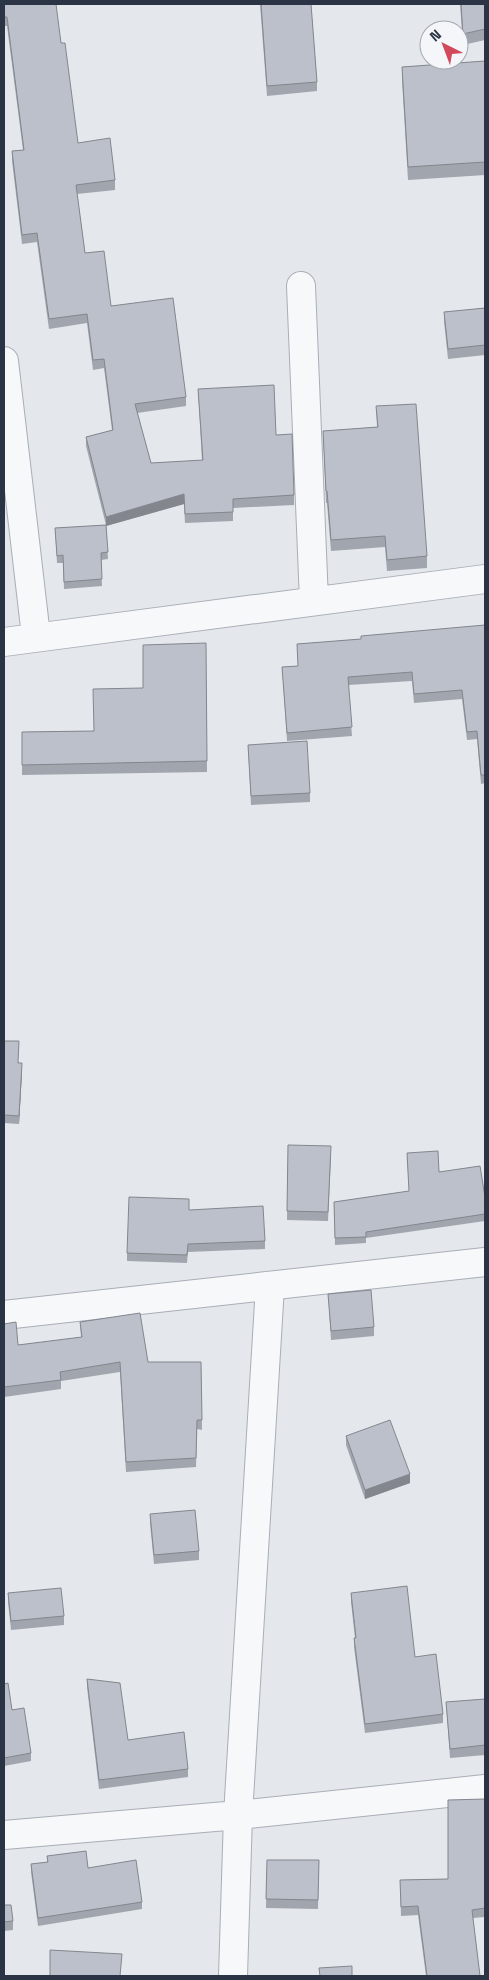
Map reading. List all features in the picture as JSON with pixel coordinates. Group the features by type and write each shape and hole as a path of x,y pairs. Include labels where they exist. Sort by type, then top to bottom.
{"street":[{"path":"301,286 314,601"},
{"path":"4,361 36,636"},
{"path":"4,642 36,636 485,579"},
{"path":"4,1315 485,1262"},
{"path":"234,1976 238,1815 270,1286"},
{"path":"4,1835 238,1815 485,1789"}],"building":[{"path":"4,4 56,4 61,43 65,43 78,143 110,138 115,180 76,185 85,253 104,251 111,306 173,298 186,397 135,404 151,463 203,460 198,389 274,385 276,435 292,434 294,495 233,499 233,512 185,514 184,494 106,517 86,437 113,430 104,359 93,360 87,314 49,319 37,233 22,235 12,151 24,150 7,17 4,17"},
{"path":"261,4 311,4 317,82 267,86"},
{"path":"461,4 485,4 485,29 469,33 469,20 462,20"},
{"path":"485,61 485,162 408,167 402,67 419,66 419,70 469,70 469,62"},
{"path":"485,308 485,345 448,349 444,312"},
{"path":"416,404 427,556 387,560 385,536 331,540 323,431 378,427 376,406"},
{"path":"106,525 108,552 101,553 102,579 64,582 63,555 57,556 55,528"},
{"path":"485,625 485,775 481,775 477,731 467,732 462,690 414,694 412,672 348,677 352,727 287,733 282,667 298,666 297,644 361,639 361,636"},
{"path":"206,643 207,761 22,765 22,732 94,731 93,689 143,688 143,645"},
{"path":"307,741 310,793 251,796 248,745"},
{"path":"4,1041 19,1041 18,1063 22,1063 19,1116 4,1115"},
{"path":"288,1145 331,1146 328,1212 287,1211"},
{"path":"438,1151 439,1172 480,1166 485,1197 485,1214 366,1232 366,1237 335,1238 334,1202 409,1191 407,1153"},
{"path":"129,1197 189,1199 189,1210 263,1206 265,1241 188,1244 187,1255 127,1253"},
{"path":"371,1290 374,1327 331,1331 328,1294"},
{"path":"140,1313 148,1362 201,1362 202,1420 197,1420 196,1458 126,1462 120,1362 60,1372 61,1380 4,1387 4,1324 16,1322 18,1345 82,1337 80,1322"},
{"path":"390,1420 410,1474 365,1490 346,1436"},
{"path":"195,1510 199,1551 154,1555 150,1514"},
{"path":"407,1586 415,1657 436,1654 443,1714 365,1724 354,1638 356,1638 351,1593"},
{"path":"61,1588 64,1616 11,1621 8,1593"},
{"path":"87,1679 120,1683 128,1740 184,1732 188,1769 99,1780"},
{"path":"8,1683 12,1710 24,1708 31,1753 4,1758 4,1684"},
{"path":"485,1699 485,1745 450,1749 446,1702"},
{"path":"485,1799 485,1908 472,1910 480,1976 427,1976 418,1906 401,1907 400,1880 448,1879 448,1800"},
{"path":"86,1851 88,1868 136,1860 142,1902 38,1918 31,1864 48,1862 47,1856"},
{"path":"267,1860 319,1860 318,1900 266,1899"},
{"path":"4,1905 11,1905 13,1921 4,1922"},
{"path":"50,1950 122,1954 120,1976 50,1976"},
{"path":"352,1966 352,1976 320,1976 319,1968"}]}
